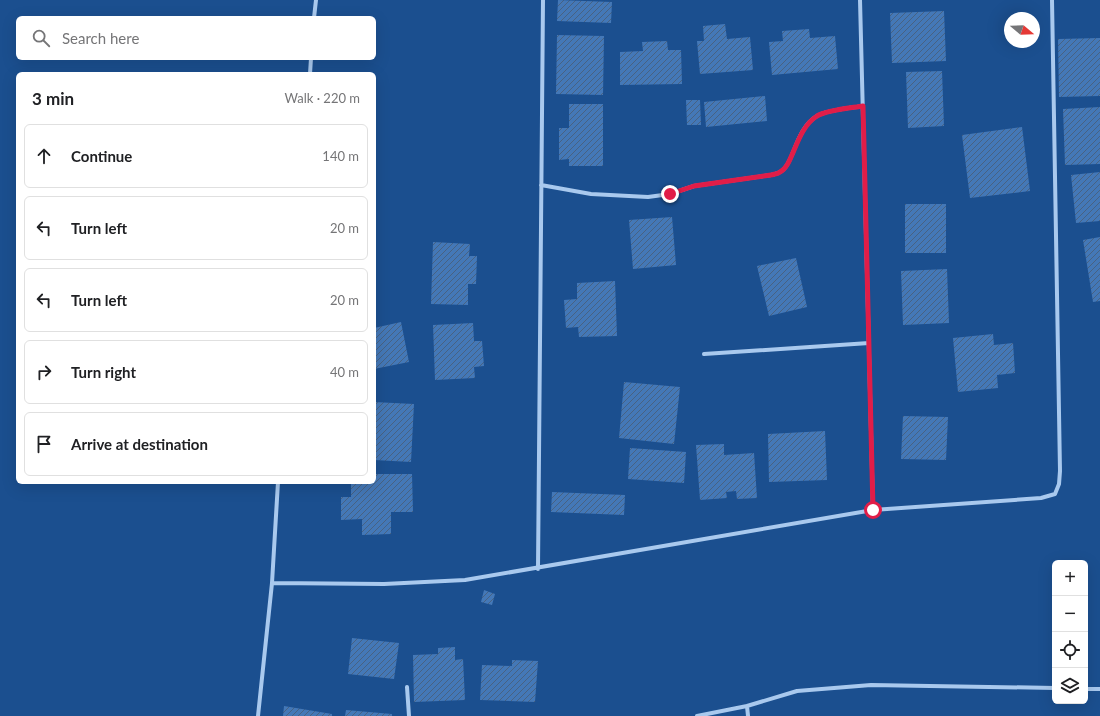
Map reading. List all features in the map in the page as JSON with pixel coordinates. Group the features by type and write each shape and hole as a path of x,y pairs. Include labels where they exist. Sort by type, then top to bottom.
{"street":[{"path":"314,16 316,0"},
{"path":"538,569 543,0"},
{"path":"860,0 873,510"},
{"path":"272,582 384,584 451,581 538,569 873,510 1041,498 1055,494 1059,484 1060,471 1052,0"},
{"path":"310,72 311,60"},
{"path":"541,184 591,194 648,197 670,194 694,186 771,175 781,172 788,164 799,137 807,125 818,115 863,106"},
{"path":"704,354 869,343"},
{"path":"258,716 272,582 278,484"},
{"path":"696,716 747,706 797,691 871,685 1052,688"},
{"path":"407,687 409,716"},
{"path":"1088,689 1100,689"},
{"path":"747,706 748,716"}],"building":[{"path":"558,0 612,2 611,23 557,21"},
{"path":"944,11 946,61 892,63 890,13"},
{"path":"725,24 727,39 750,37 753,70 700,74 697,41 704,41 703,26"},
{"path":"809,29 810,38 835,36 838,69 772,75 769,42 783,41 782,31"},
{"path":"557,35 604,36 603,95 556,94"},
{"path":"1100,38 1100,96 1059,97 1058,39"},
{"path":"667,41 668,50 681,50 682,84 620,85 620,52 643,51 642,42"},
{"path":"942,71 944,126 908,128 906,72"},
{"path":"765,96 767,121 706,127 704,102"},
{"path":"686,100 700,100 701,125 687,125"},
{"path":"569,104 603,104 603,166 569,166 569,159 559,160 559,128 569,128"},
{"path":"1100,107 1100,164 1065,165 1063,109"},
{"path":"1022,127 1030,191 970,198 962,135"},
{"path":"1100,172 1100,221 1076,223 1071,175"},
{"path":"905,204 946,204 946,253 905,253"},
{"path":"672,217 676,265 633,269 629,220"},
{"path":"1100,237 1100,301 1093,302 1083,240"},
{"path":"433,242 470,244 469,256 477,256 476,284 468,284 468,305 431,304"},
{"path":"796,258 807,307 769,316 757,266"},
{"path":"947,269 949,323 903,325 901,271"},
{"path":"615,281 617,336 579,337 578,327 566,328 564,300 577,299 577,283"},
{"path":"401,322 409,362 376,369 376,328"},
{"path":"473,323 474,341 482,341 484,366 474,367 475,378 435,380 433,325"},
{"path":"993,334 994,345 1013,343 1015,373 997,375 998,388 958,392 953,338"},
{"path":"624,382 680,387 674,444 619,438"},
{"path":"376,402 414,404 411,462 376,460"},
{"path":"903,416 948,417 946,460 901,459"},
{"path":"825,431 827,480 769,482 768,434"},
{"path":"724,444 724,455 754,453 757,498 737,499 736,491 726,492 727,498 700,500 696,445"},
{"path":"630,448 686,452 684,483 628,479"},
{"path":"376,474 412,474 413,512 391,512 391,534 362,535 362,519 341,520 341,497 351,497 351,484 376,484"},
{"path":"552,492 625,495 624,515 551,512"},
{"path":"484,590 495,594 492,605 481,602"},
{"path":"352,638 399,643 394,679 348,674"},
{"path":"455,647 455,660 463,659 465,700 414,702 413,655 438,654 438,648"},
{"path":"512,660 538,661 535,702 480,700 482,665 512,666"},
{"path":"284,706 332,714 332,716 283,716"},
{"path":"346,710 392,714 392,716 345,716"}],"route":[{"path":"670,194 694,186 771,175 781,172 788,164 799,137 807,125 818,115 863,106 873,510"}]}
